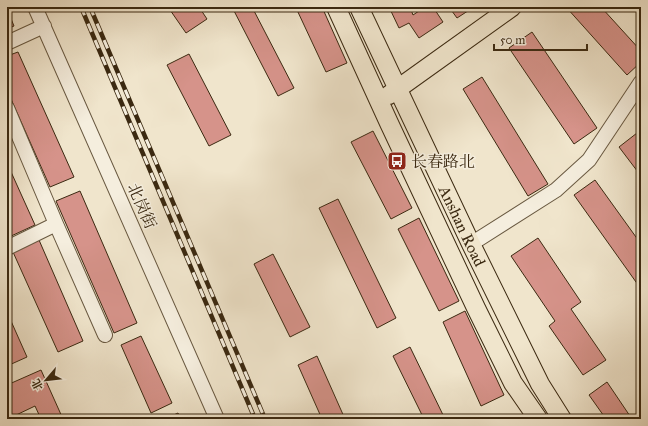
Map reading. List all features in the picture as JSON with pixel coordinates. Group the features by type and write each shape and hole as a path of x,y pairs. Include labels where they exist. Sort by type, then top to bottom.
{"main road":[{"name":"Anshan Road","path":"336,7 476,308 514,383 538,419"},
{"name":"Anshan Road","path":"359,7 471,244 540,384 562,419"},
{"path":"380,103 512,7"}],"street":[{"name":"北岗街","path":"36,7 217,419"},
{"path":"7,43 44,26"},
{"path":"471,244 556,190 589,160 641,82"},
{"path":"7,108 105,335"},
{"path":"7,248 56,224"}],"building":[{"path":"168,7 199,7 207,19 186,33"},
{"path":"232,7 252,7 294,88 278,96"},
{"path":"303,7 322,7 347,63 326,72 297,10"},
{"path":"389,7 410,7 413,15 425,7 433,7 443,22 419,38 409,23 399,28"},
{"path":"449,7 474,7 457,18"},
{"path":"566,7 601,7 641,51 641,62 627,75"},
{"path":"7,9 14,26 7,29"},
{"path":"532,32 597,128 574,144 509,48"},
{"path":"18,52 74,177 50,187 7,90 7,56"},
{"path":"189,54 231,135 209,146 167,65"},
{"path":"482,77 548,184 528,196 463,89"},
{"path":"373,131 412,208 391,219 351,142"},
{"path":"637,133 641,139 641,176 619,147"},
{"path":"7,163 35,225 9,237 7,232"},
{"path":"595,180 641,244 641,289 574,195"},
{"path":"80,191 137,323 114,333 56,201"},
{"path":"338,199 396,318 377,328 319,208"},
{"path":"419,218 459,301 439,311 398,229"},
{"path":"538,238 581,302 571,309 606,360 583,375 549,326 555,321 511,256"},
{"path":"39,240 83,341 58,352 13,252"},
{"path":"273,254 310,327 290,337 254,264"},
{"path":"465,311 504,395 481,406 443,322"},
{"path":"7,312 27,357 7,366"},
{"path":"141,336 172,403 151,413 121,345"},
{"path":"410,347 445,419 424,419 393,356"},
{"path":"317,356 345,419 322,419 298,365"},
{"path":"41,370 63,419 41,419 35,406 12,417 7,404 7,385"},
{"path":"607,382 632,419 606,419 589,395"},
{"path":"178,413 181,419 165,419"}],"railway":[{"path":"81,7 255,419"},
{"path":"90,7 265,419"}],"place":[{"name":"长春路北","path":"397,161"}]}
